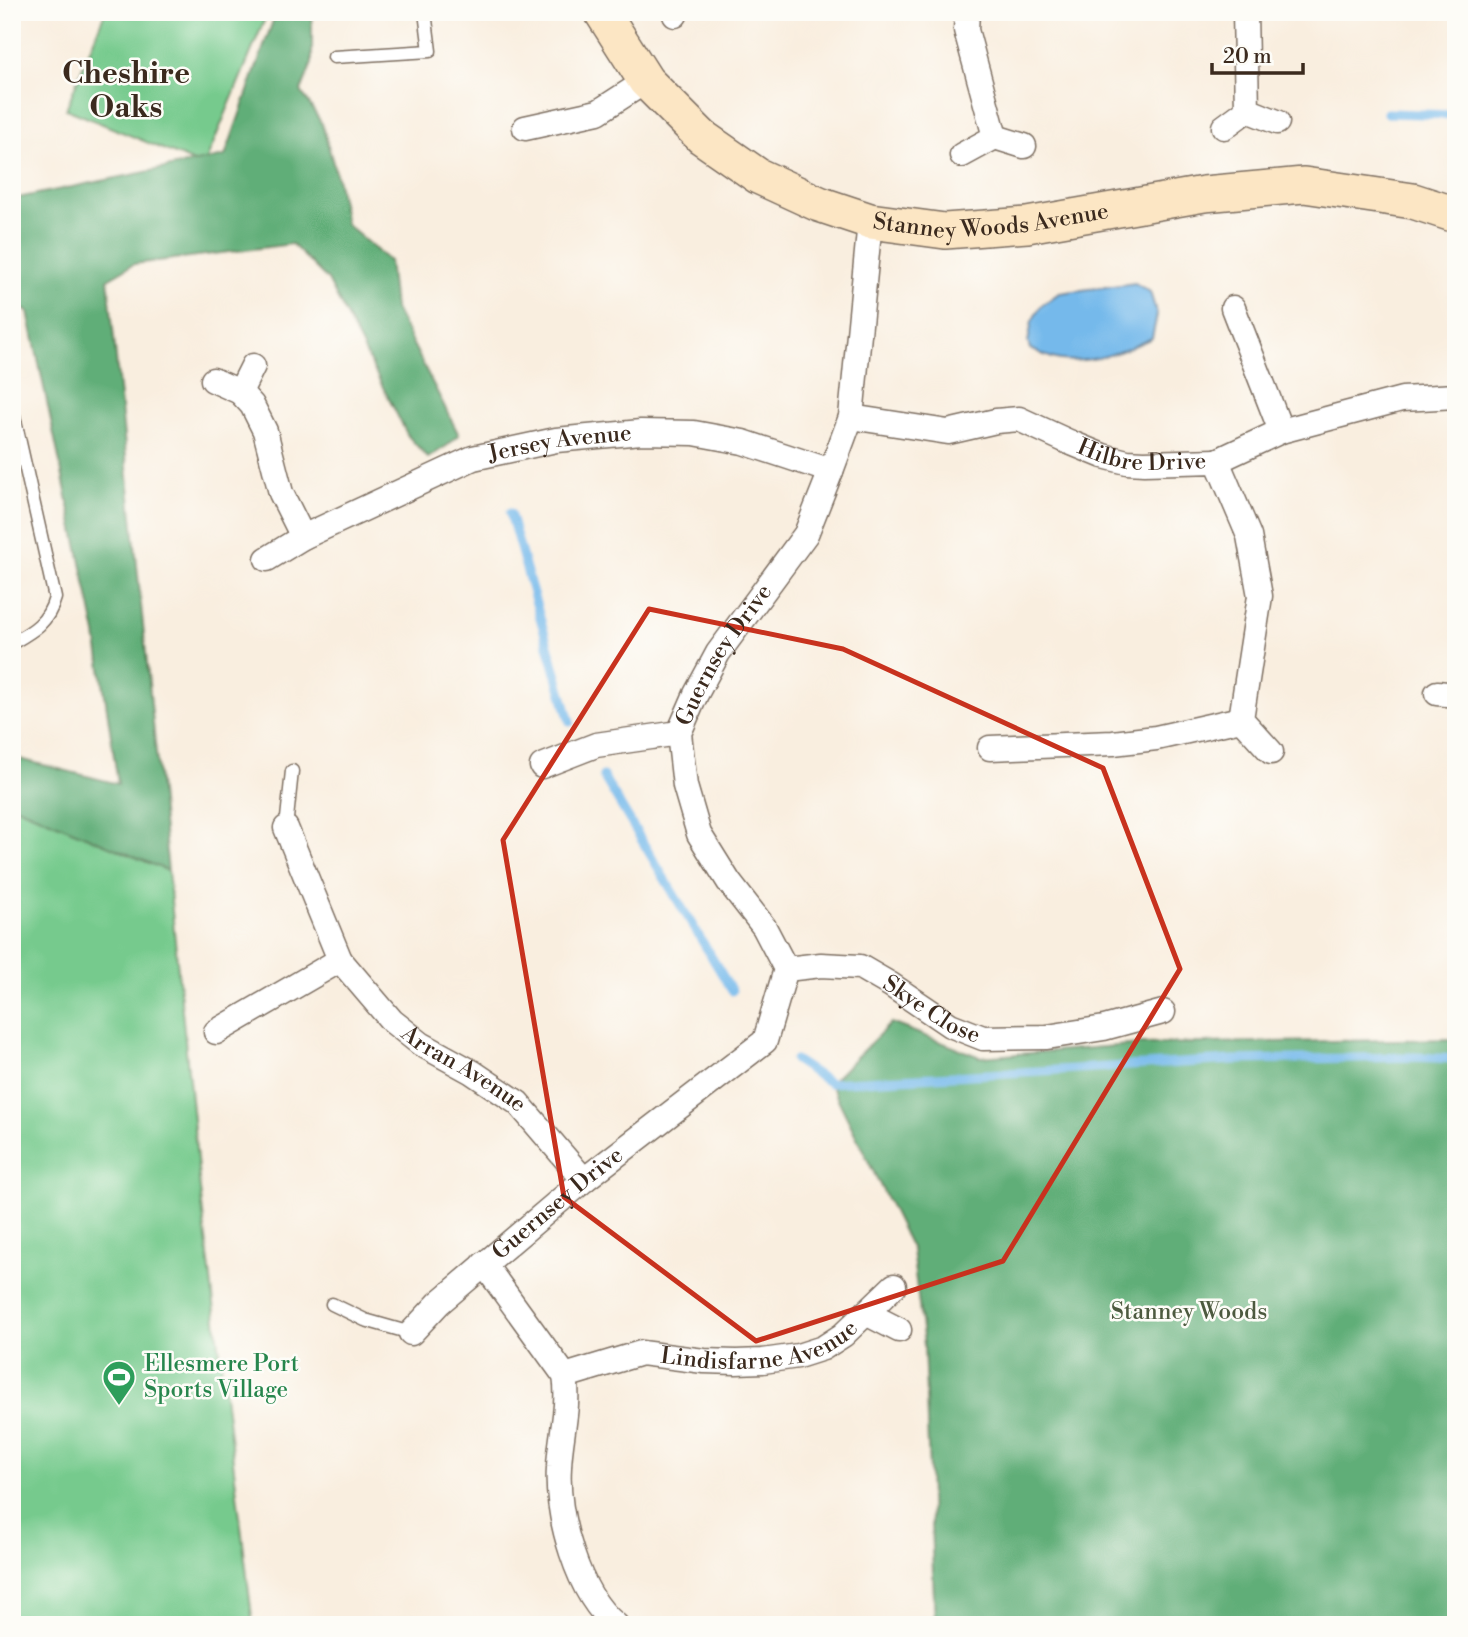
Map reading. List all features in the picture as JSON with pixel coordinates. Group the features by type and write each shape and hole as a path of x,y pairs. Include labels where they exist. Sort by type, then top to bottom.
{"street":[{"name":"Stanney Woods Avenue","path":"602,12 646,81 702,137 758,176 819,204 870,221 945,231 1027,225 1204,194 1304,184 1413,201 1456,215"},
{"path":"967,12 966,30 995,137"},
{"path":"1245,12 1247,110"},
{"path":"525,128 598,112 646,81"},
{"path":"1247,110 1277,122"},
{"path":"1224,127 1247,110"},
{"path":"962,155 995,137 1024,146"},
{"name":"Guernsey Drive","path":"411,1333 439,1303 584,1181 765,1041 786,969 764,927 729,882 699,834 685,786 679,733 718,653 806,534 831,471 851,417 870,221"},
{"path":"1233,307 1282,431"},
{"path":"240,392 253,366"},
{"path":"213,380 240,392 252,405 265,430 281,493 303,537"},
{"path":"1217,461 1282,431 1402,399 1456,397"},
{"name":"Hilbre Drive","path":"851,417 948,432 1018,419 1092,451 1127,462 1217,461 1249,536 1260,596 1241,719"},
{"name":"Jersey Avenue","path":"267,559 303,537 473,458 556,440 641,432 694,433 743,442 831,471"},
{"path":"990,748 1145,740 1241,719 1271,752"},
{"path":"542,766 596,745 679,733"},
{"name":"Arran Avenue","path":"286,828 340,960 392,1021 421,1044 472,1072 518,1103 584,1181"},
{"path":"216,1032 340,960"},
{"name":"Skye Close","path":"786,969 821,965 860,968 891,985 950,1025 983,1038 1047,1037 1104,1028 1163,1012"},
{"path":"484,1264 565,1376 568,1391 558,1468 559,1504 582,1581 616,1625"},
{"name":"Lindisfarne Avenue","path":"565,1376 641,1353 736,1362 798,1356 823,1348 833,1341 894,1286"},
{"name":"Lindisfarne Avenue","path":"866,1313 899,1330"}],"lane":[{"path":"334,57 430,51 425,12"},
{"path":"12,407 55,598 51,613 39,628 12,643"},
{"path":"286,828 292,771"},
{"path":"332,1304 365,1320 411,1333"}],"highlighted area":[{"path":"649,609 843,649 1103,768 1180,969 1003,1261 756,1341 564,1197 503,840"}],"green space":[{"path":"105,12 267,14 204,166 66,109"},
{"path":"276,12 312,12 312,63 301,91 322,124 337,177 346,224 389,261 394,307 459,435 428,458 408,436 328,280 292,244 134,264 108,279 168,871 12,805 12,757 118,784 96,634 28,312 12,304 12,199 225,156"},
{"name":"Ellesmere Port Sports Village","path":"12,784 168,871 200,1189 253,1625 12,1625"},
{"name":"Stanney Woods","path":"891,1023 980,1057 1141,1044 1456,1039 1456,1625 935,1625 924,1345 912,1250 830,1083"}],"water":[{"path":"1135,283 1150,292 1157,315 1152,338 1119,352 1085,360 1057,359 1030,349 1028,342 1032,321 1041,306 1059,293"}],"waterway":[{"path":"1387,113 1456,115"},
{"path":"510,513 570,722"},
{"path":"603,776 732,991"},
{"path":"795,1060 830,1083 1233,1060 1415,1057 1456,1059"}],"place":[{"name":"Ellesmere Port Sports Village","path":"119,1407"}],"district":[{"name":"Cheshire Oaks","path":"126,91"}]}
